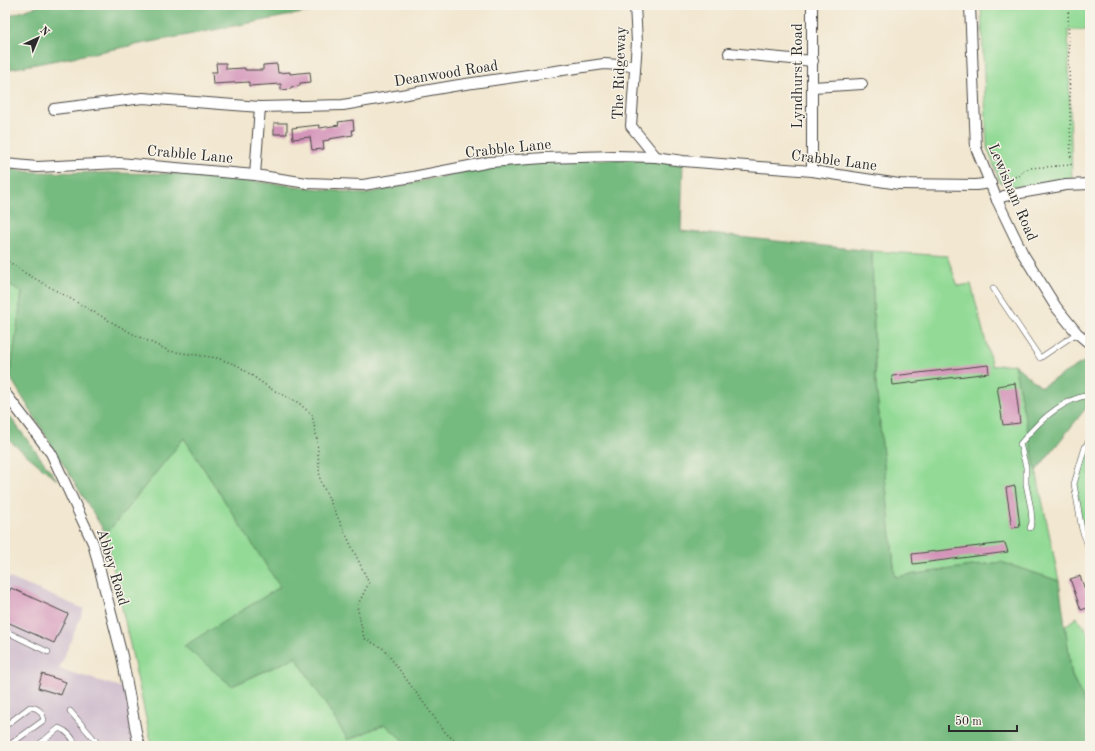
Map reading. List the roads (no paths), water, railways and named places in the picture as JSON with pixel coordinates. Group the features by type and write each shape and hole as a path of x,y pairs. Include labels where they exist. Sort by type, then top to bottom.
{"street":[{"name":"The Ridgeway","path":"635,5 637,42 631,126 656,157"},
{"name":"Lyndhurst Road","path":"812,5 812,171"},
{"name":"Lewisham Road","path":"970,5 976,148 997,200 1023,254 1056,308 1077,333 1090,344"},
{"path":"730,53 812,61"},
{"name":"Deanwood Road","path":"54,109 143,98 260,107 342,105 604,64 635,66"},
{"path":"813,87 862,84"},
{"path":"255,175 260,107"},
{"name":"Crabble Lane","path":"5,164 36,167 118,162 255,175 307,183 363,185 490,162 544,158 615,156 656,157 812,171 899,184 976,185 991,183"},
{"path":"997,200 1004,196 1066,185 1090,184"},
{"name":"Abbey Road","path":"5,393 51,453 93,543 122,656 140,746"}],"lane":[{"path":"993,288 1040,358 1077,333"},
{"path":"1030,528 1032,515 1026,484 1026,467 1020,444 1032,429 1066,402 1090,395"},
{"path":"1090,439 1085,447 1074,484 1082,530 1090,552"},
{"path":"5,632 48,652"},
{"path":"5,726 30,707 36,708 42,713 44,720 8,746"},
{"path":"70,711 100,746"},
{"path":"37,746 59,728 73,739 75,746"}]}
